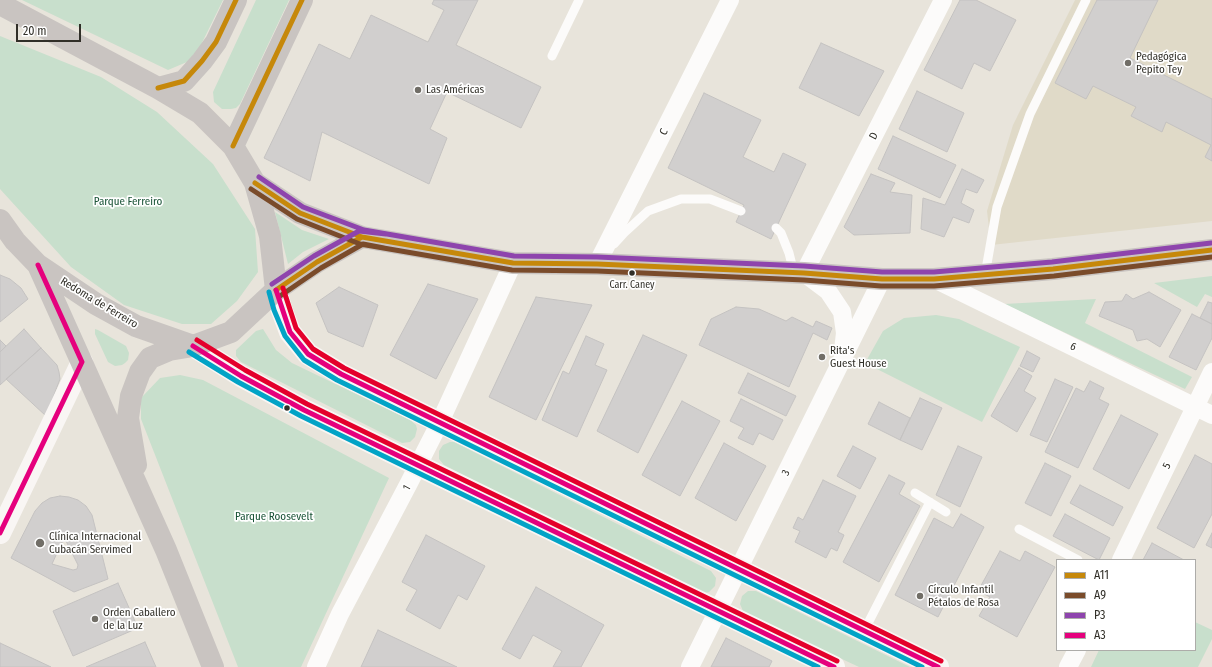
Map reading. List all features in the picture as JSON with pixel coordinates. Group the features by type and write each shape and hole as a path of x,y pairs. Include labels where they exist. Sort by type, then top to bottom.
{"main road":[{"path":"158,88 184,81 202,61 216,42 236,0"},
{"path":"233,146 302,0"},
{"path":"0,4 158,88 200,113 233,146 255,183 270,236 276,290 281,308 290,332 308,354 341,374 938,667"},
{"path":"255,183 300,213 362,237 513,263 597,264 882,278 934,279 1053,269 1212,250"},
{"name":"Redoma de Ferreiro","path":"0,220 7,241 38,265 96,304 136,326 193,346"},
{"path":"142,497 128,418 131,396 140,372 150,358 169,350 193,346 230,332 276,290 317,262 362,237"},
{"path":"38,265 166,550 213,667"},
{"path":"193,346 241,376 304,410 834,667"},
{"path":"0,533 82,362"}],"street":[{"name":"C","path":"597,264 730,0"},
{"name":"D","path":"799,273 943,0"},
{"name":"1","path":"316,667 340,614 440,422 513,263"},
{"path":"799,273 828,291 842,312 845,333 841,361"},
{"name":"3","path":"690,667 882,278"},
{"name":"6","path":"934,279 1212,415"},
{"name":"5","path":"1121,559 1212,372"},
{"path":"1068,667 1076,651"}],"lane":[{"path":"552,56 579,0"},
{"path":"985,274 997,207 1030,114 1086,0"},
{"path":"597,264 624,233 648,212 681,199 710,200 741,211"},
{"path":"776,228 781,233 799,273"},
{"path":"915,493 946,512"},
{"path":"864,631 930,502"},
{"path":"1019,529 1076,559"}],"shaded area":[{"name":"Pedagógica Pepito Tey","path":"1075,0 1212,0 1212,221 991,245 987,211 1013,125"}],"green space":[{"path":"22,0 223,0 194,59 168,70"},
{"path":"256,0 289,0 240,104 236,108 222,109 214,102 213,92"},
{"name":"Parque Ferreiro","path":"0,36 101,77 157,112 213,164 255,229 258,272 237,301 211,324 182,324 124,305 71,267 0,189"},
{"path":"275,212 302,230 329,239 303,252 288,264"},
{"path":"1212,276 1212,297 1205,294 1197,307 1154,283"},
{"path":"1096,299 1085,323 1192,377 1185,389 1004,304"},
{"path":"936,315 959,319 1020,347 982,422 865,363 883,331 904,318"},
{"path":"95,329 126,346 129,353 128,360 125,363 115,366 108,362 95,334"},
{"path":"263,329 276,350 292,363 410,420 416,425 417,429 415,437 410,442 402,443 241,362 236,356 236,350 256,331"},
{"name":"Parque Roosevelt","path":"180,375 203,380 389,478 301,667 238,667 141,419 141,398 160,378"},
{"path":"454,442 711,571 716,578 715,586 709,592 701,594 444,465 439,459 439,451 443,445"},
{"path":"748,591 756,591 910,667 859,667 746,614 740,604 742,596"},
{"path":"1196,622 1212,630 1212,639 1198,667 1091,667 1099,651 1196,651"}],"building":[{"name":"Las Américas","path":"434,0 478,0 456,45 541,87 521,128 447,92 430,129 447,138 429,184 322,132 310,181 264,158 319,44 350,59 371,15 428,42 444,10 432,4"},
{"path":"960,0 976,0 1016,20 990,71 974,63 962,89 924,70"},
{"path":"1097,0 1158,0 1130,58 1212,99 1212,161 1205,157 1211,145 1166,122 1162,132 1131,116 1136,107 1093,86 1086,99 1055,83"},
{"path":"821,43 884,71 859,116 799,88"},
{"path":"917,91 964,113 947,152 899,129"},
{"path":"704,93 761,120 743,157 774,172 783,153 806,164 771,239 736,222 744,205 668,168"},
{"path":"893,136 956,165 940,198 878,169"},
{"path":"962,169 984,180 977,193 966,189 961,203 974,210 969,223 953,217 944,237 921,229 923,198 945,205"},
{"path":"871,174 895,183 890,192 912,195 910,233 854,235 844,227"},
{"path":"0,275 10,279 21,288 28,299 0,322"},
{"path":"428,284 478,299 436,379 390,355"},
{"path":"339,287 378,305 363,347 328,332 316,303"},
{"path":"1149,292 1181,310 1160,347 1147,339 1137,341 1133,330 1099,316 1105,302 1122,301 1126,294 1133,299"},
{"path":"536,297 592,305 536,420 489,397"},
{"path":"1208,302 1212,303 1212,324 1200,318"},
{"path":"736,307 759,309 786,321 792,317 813,327 816,321 832,328 827,340 813,333 789,387 699,345 711,319"},
{"path":"1192,314 1212,324 1212,338 1196,370 1169,357"},
{"path":"24,329 41,348 0,385 0,352"},
{"path":"643,335 687,355 638,453 597,431"},
{"path":"586,336 604,344 595,365 607,370 577,437 542,420 563,371 569,374"},
{"path":"0,340 6,346 0,352"},
{"path":"41,348 57,365 60,379 46,416 6,379"},
{"path":"1027,351 1040,358 1033,372 1020,366"},
{"path":"1019,368 1032,376 1024,391 1036,398 1017,432 991,416"},
{"path":"748,373 796,396 786,416 738,393"},
{"path":"1055,379 1073,387 1047,442 1030,435"},
{"path":"1090,381 1104,388 1099,399 1109,404 1078,468 1045,452 1076,388 1084,392"},
{"path":"920,398 942,408 922,450 900,440"},
{"path":"741,399 783,420 773,440 759,433 753,445 738,438 744,428 730,421"},
{"path":"682,401 720,421 680,496 642,475"},
{"path":"879,402 910,418 900,440 868,424"},
{"path":"1121,415 1158,434 1129,489 1093,469"},
{"path":"724,443 766,466 736,521 695,498"},
{"path":"853,446 876,458 860,489 837,476"},
{"path":"958,446 982,457 960,507 936,495"},
{"path":"1195,455 1212,464 1212,514 1194,548 1157,528"},
{"path":"1045,463 1071,476 1051,516 1025,503"},
{"path":"889,475 905,483 899,494 920,506 879,582 843,562"},
{"path":"823,480 856,496 838,532 844,535 837,551 831,548 826,558 795,542 800,531 793,528 798,517 803,520"},
{"path":"1080,485 1123,507 1113,526 1070,503"},
{"name":"Clínica Internacional Cubacán Servimed","path":"60,496 69,497 78,500 86,506 92,515 108,579 74,592 11,558 35,511 42,503 50,498","holes":["66,541 78,565 77,569 73,570 52,564 62,542"]},
{"path":"961,514 984,527 938,617 895,595 934,518 953,528"},
{"path":"1065,514 1110,538 1100,559 1097,559 1053,536"},
{"path":"1212,533 1212,548 1206,545"},
{"path":"426,535 485,566 467,600 458,595 440,629 406,610 417,590 402,582"},
{"path":"1152,543 1182,559 1144,559"},
{"path":"1000,551 1020,561 1025,551 1055,567 1017,637 979,616 990,597 978,591"},
{"name":"Orden Caballero de la Luz","path":"118,583 138,628 73,656 53,611"},
{"path":"536,587 604,625 581,667 553,667 562,651 533,635 520,659 502,649"},
{"path":"378,630 457,667 361,667"},
{"path":"726,638 772,661 769,667 711,667"},
{"path":"145,642 156,667 86,667"},
{"path":"0,643 51,667 0,667"}],"transit line":[{"name":"A11","path":"158,88 184,81 202,61 216,42 236,0"},
{"name":"A11","path":"233,146 302,0"},
{"name":"P3","path":"259,177 303,207 364,230 514,256 597,257 804,266 882,272 934,272 1052,262 1211,243"},
{"name":"A11","path":"255,183 300,213 362,237 513,263 597,264 804,273 882,279 934,279 1053,269 1212,250"},
{"name":"A9","path":"251,189 297,219 360,244 512,270 597,271 804,280 881,286 934,286 1054,276 1212,257"},
{"name":"P3","path":"272,284 314,256 359,231 386,234"},
{"name":"A11","path":"276,290 317,262 362,237 385,241"},
{"name":"A9","path":"280,296 321,268 363,244 384,248"},
{"name":"A3","path":"0,533 82,362 38,265"},
{"path":"283,288 296,328 313,349 344,368 941,661"},
{"name":"A3","path":"276,290 290,332 308,354 341,374 938,667"},
{"path":"269,292 274,310 285,336 304,360 337,380 922,667"},
{"path":"197,340 245,370 307,404 837,661"},
{"name":"A3","path":"193,346 241,376 304,410 834,667"},
{"path":"189,352 238,382 301,416 818,667"}],"place":[{"name":"Pedagógica Pepito Tey","path":"1128,63"},
{"name":"Las Américas","path":"418,90"},
{"name":"Carr. Caney","path":"632,273"},
{"name":"Rita's Guest House","path":"822,357"},
{"name":"Clínica Internacional Cubacán Servimed","path":"40,543"},
{"name":"Círculo Infantil Pétalos de Rosa","path":"920,596"},
{"name":"Orden Caballero de la Luz","path":"95,619"}]}
